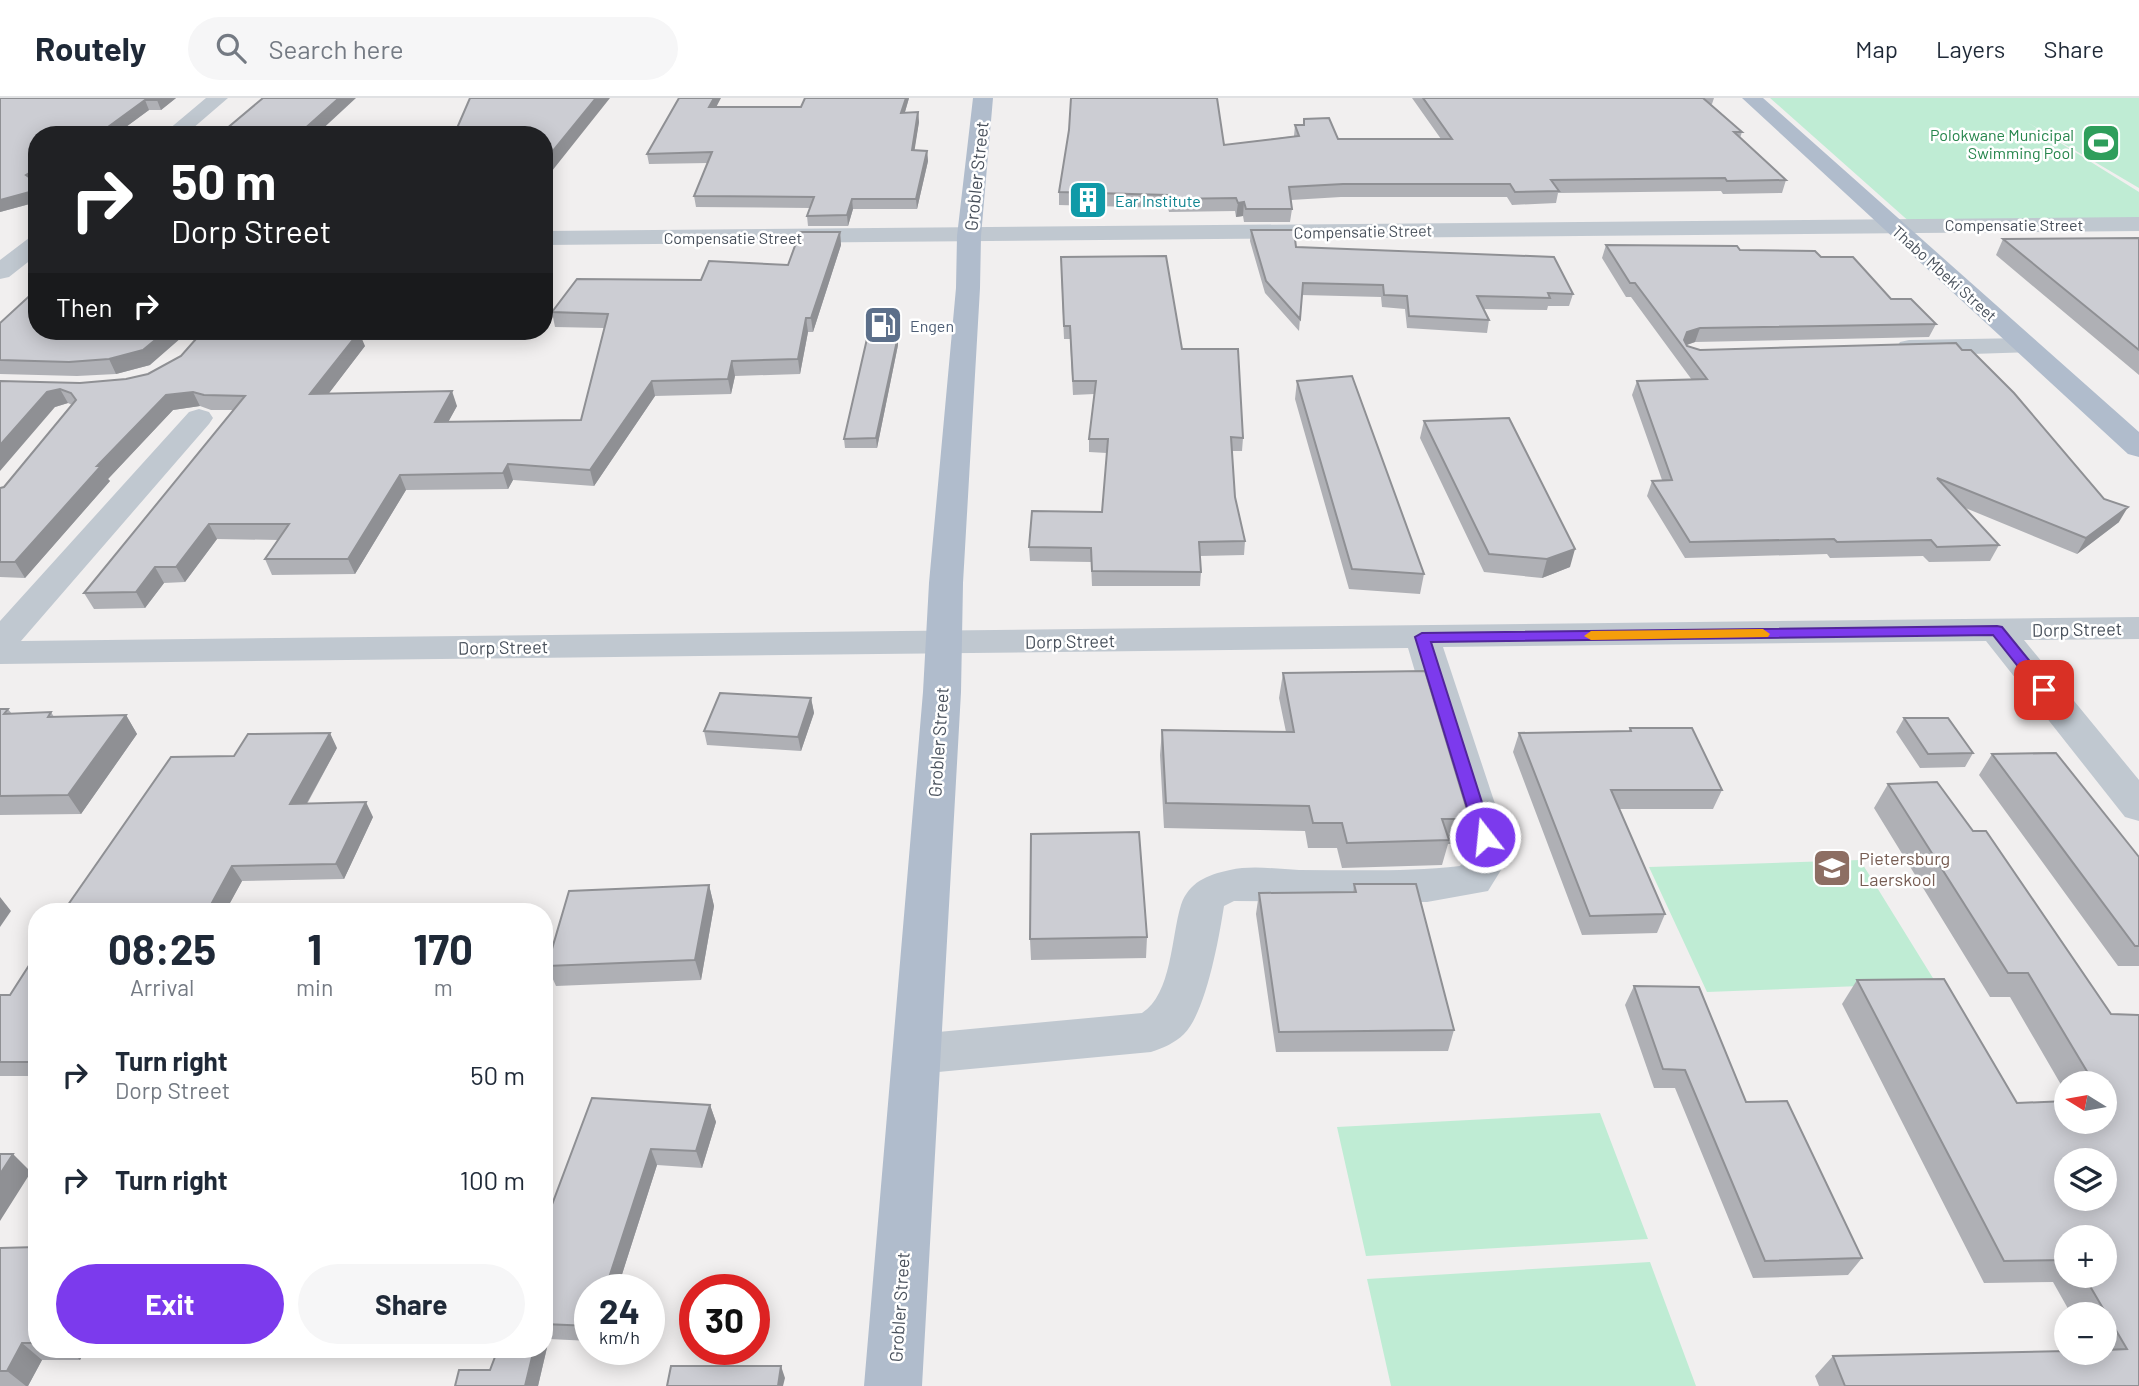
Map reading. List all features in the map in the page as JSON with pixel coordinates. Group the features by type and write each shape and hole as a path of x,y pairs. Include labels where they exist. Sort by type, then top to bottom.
{"main road":[{"name":"Grobler Street","path":"893,1386 942,692 969,236 984,98"},
{"name":"Thabo Mbeki Street","path":"1752,98 2139,448"}],"street":[{"path":"183,126 218,98"},
{"name":"Compensatie Street","path":"553,238 2139,224"},
{"path":"0,242 28,242"},
{"path":"0,272 28,249"},
{"path":"1888,349 2026,346"},
{"path":"0,643 199,418"},
{"path":"0,599 40,599"},
{"name":"Dorp Street","path":"0,653 2139,628"},
{"path":"1997,631 2139,807"},
{"path":"917,1054 1152,1032 1169,1020 1184,988 1207,897 1233,885 1404,887 1473,880 1485,862 1485,837 1422,637"}],"green space":[{"path":"1770,98 2139,98 2139,188 2027,122 2139,192 2139,222 1912,224"},
{"path":"1860,860 1936,983 1707,992 1649,867"},
{"path":"1600,1113 1648,1239 1366,1256 1337,1127"},
{"path":"1650,1262 1696,1386 1391,1386 1367,1279"}],"building":[{"path":"0,98 160,98 145,100 109,126 28,126 28,192 0,200"},
{"path":"263,98 339,98 308,126 230,126"},
{"path":"470,98 596,98 553,151 553,126 458,126"},
{"path":"679,98 714,98 709,107 801,107 805,98 906,98 901,113 918,112 912,150 927,151 916,199 852,199 847,215 807,216 814,197 694,196 712,152 647,154"},
{"path":"1071,98 1217,98 1224,145 1299,136 1295,125 1304,125 1304,119 1329,118 1338,139 1452,139 1423,98 1703,98 1742,132 1734,132 1786,180 1551,180 1559,191 1515,192 1510,184 1343,184 1289,187 1292,209 1246,209 1244,202 1238,203 1236,198 1169,199 1168,195 1059,192"},
{"path":"1251,230 1294,230 1296,247 1554,257 1573,294 1548,293 1550,298 1477,296 1489,320 1409,316 1407,296 1384,295 1383,285 1303,283 1300,319 1266,281"},
{"path":"800,232 840,232 811,318 806,318 798,359 732,361 728,379 652,381 590,470 508,464 503,473 400,475 348,559 265,559 289,524 209,524 176,567 155,567 136,592 84,593 245,396 204,395 193,392 166,395 97,466 101,466 15,562 0,562 0,488 4,487 76,400 71,393 60,389 47,392 0,445 0,381 80,383 126,379 148,374 181,356 195,340 353,340 310,394 452,391 435,422 581,420 608,314 553,312 577,279 701,280 709,261 788,265"},
{"path":"2139,238 2139,350 2003,239"},
{"path":"1606,245 1737,246 1740,250 1815,251 1821,257 1853,257 1891,299 1911,299 1936,324 1700,328 1687,332 1684,340 1687,346 1700,350 1956,343 1962,350 1971,350 2014,393 2104,499 2128,507 2086,538 1937,478 1999,545 1937,547 1931,540 1837,542 1834,539 1690,542 1652,481 1672,480 1637,381 1707,379 1635,283 1630,283"},
{"path":"1166,256 1182,349 1238,349 1243,438 1231,437 1235,497 1245,541 1199,542 1201,572 1092,571 1091,548 1029,547 1032,511 1102,512 1108,439 1089,439 1096,381 1073,381 1070,326 1064,326 1061,257"},
{"path":"28,297 28,340 155,340 143,350 109,359 69,362 0,360 0,323"},
{"path":"869,330 898,336 876,438 844,439"},
{"path":"1352,376 1424,574 1352,569 1297,381"},
{"path":"1509,418 1575,549 1547,559 1489,554 1424,421"},
{"path":"1425,671 1468,813 1468,819 1442,819 1449,840 1347,843 1342,823 1313,823 1309,806 1166,803 1162,730 1294,732 1283,673"},
{"path":"720,693 811,698 798,737 704,731"},
{"path":"0,709 8,709 4,714 51,712 48,717 126,715 68,795 0,796"},
{"path":"1904,718 1948,718 1973,753 1928,754"},
{"path":"1630,728 1692,728 1722,790 1611,790 1665,914 1590,916 1519,733 1631,731"},
{"path":"330,733 290,804 366,802 336,864 232,866 212,903 69,903 171,757 234,756 248,734"},
{"path":"2056,753 2139,857 2139,946 2135,946 1992,754"},
{"path":"1937,782 1973,831 1986,831 2111,1014 2139,1015 2139,1386 1845,1386 1833,1356 2054,1351 2054,1365 2117,1365 2117,1349 2127,1349 2117,1332 2117,1302 2099,1302 2091,1288 2117,1288 2117,1225 2054,1225 2054,1260 2004,1261 1857,980 1944,979 2017,1103 2054,1102 2054,1134 2118,1134 2118,1071 2087,1071 2028,973 2008,973 1888,784"},
{"path":"1139,832 1147,937 1030,939 1031,834"},
{"path":"1354,884 1416,884 1454,1030 1279,1032 1259,893 1356,892"},
{"path":"709,885 695,960 553,966 553,946 569,891"},
{"path":"28,967 28,1062 0,1062 0,995 10,995"},
{"path":"1634,986 1699,987 1746,1102 1787,1101 1862,1258 1765,1261 1685,1070 1663,1069"},
{"path":"592,1098 710,1105 696,1151 651,1149 610,1274 574,1274 574,1325 553,1324 553,1202"},
{"path":"0,1154 13,1154 0,1174"},
{"path":"28,1247 28,1343 22,1343 7,1371 0,1371 0,1248"},
{"path":"495,1358 532,1358 525,1386 455,1386 459,1370 490,1370"},
{"path":"671,1366 781,1366 778,1386 667,1386"}],"slow traffic":[{"path":"1591,636 1763,634"}],"place":[{"name":"Polokwane Municipal Swimming Pool","path":"2101,143"},
{"name":"Ear Institute","path":"1088,200"},
{"name":"Engen","path":"883,325"},
{"name":"Pietersburg Laerskool","path":"1832,868"}],"route":[{"path":"1485,837 1422,637 1997,631 2044,690"}]}
